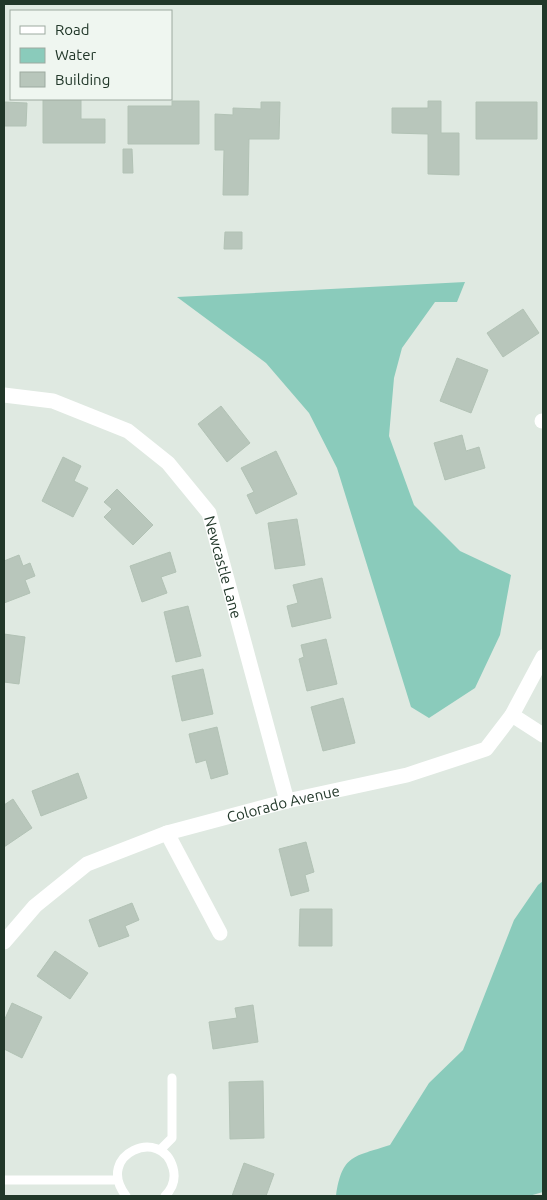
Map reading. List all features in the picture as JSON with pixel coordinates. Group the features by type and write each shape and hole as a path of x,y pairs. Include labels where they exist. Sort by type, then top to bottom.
{"street":[{"name":"Newcastle Lane","path":"4,395 53,402 128,431 168,463 209,513 287,801"},
{"name":"Colorado Avenue","path":"4,942 35,906 87,864 168,833 287,801 407,775 486,749 512,715 543,657"},
{"path":"512,715 543,735"},
{"path":"168,833 220,933"}],"lane":[{"path":"160,1150 172,1138 172,1078"},
{"path":"126,1196 117,1180 121,1162 126,1155 142,1147 160,1150 167,1156 175,1173 174,1182 165,1196"},
{"path":"4,1180 117,1180"}],"water":[{"path":"465,282 457,302 435,302 402,348 394,378 389,436 414,505 460,551 511,575 500,635 475,688 429,718 411,707 337,468 309,413 266,363 177,297"},
{"path":"543,881 543,1192 529,1196 336,1196 342,1172 346,1165 359,1155 390,1145 429,1083 463,1050 514,920 538,885"}],"building":[{"path":"43,100 81,100 81,119 105,119 105,143 43,143"},
{"path":"172,101 199,101 199,144 128,144 128,106 172,106"},
{"path":"428,101 441,101 441,133 459,133 459,175 428,174 428,134 392,133 392,108 428,108"},
{"path":"4,102 27,103 26,126 4,126"},
{"path":"261,102 280,102 279,139 249,139 248,195 223,195 224,150 215,150 215,114 233,115 233,108 261,109"},
{"path":"476,102 537,102 537,139 476,139"},
{"path":"123,149 132,149 133,173 123,173"},
{"path":"225,232 242,232 242,249 224,249"},
{"path":"523,309 539,333 503,357 487,333"},
{"path":"457,358 488,370 471,413 440,401"},
{"path":"221,406 250,443 227,462 198,424"},
{"path":"462,435 466,451 479,447 485,468 445,480 434,443"},
{"path":"276,451 297,494 256,514 247,495 254,492 241,468"},
{"path":"63,457 81,466 74,481 88,488 73,517 42,501"},
{"path":"117,489 153,525 133,545 104,517 112,509 104,502"},
{"path":"297,519 305,565 275,569 268,523"},
{"path":"170,552 176,572 161,577 167,593 142,602 130,566"},
{"path":"19,555 23,566 30,563 35,576 25,580 30,593 4,603 4,561"},
{"path":"322,578 331,618 292,627 287,606 298,603 293,585"},
{"path":"188,606 201,656 176,662 164,612"},
{"path":"4,634 25,637 19,684 4,682"},
{"path":"326,639 337,684 307,691 299,659 304,657 301,645"},
{"path":"203,669 213,714 182,721 172,676"},
{"path":"343,698 355,743 323,751 311,707"},
{"path":"217,727 228,774 211,779 206,760 196,763 189,734"},
{"path":"78,773 87,798 41,816 32,791"},
{"path":"13,799 32,828 4,847 4,805"},
{"path":"306,842 314,872 305,875 309,891 291,896 279,849"},
{"path":"132,903 139,920 125,926 129,936 99,947 89,920"},
{"path":"300,909 332,909 332,946 299,946"},
{"path":"55,951 88,973 70,999 37,976"},
{"path":"12,1003 42,1017 22,1058 4,1049 4,1021"},
{"path":"253,1005 258,1042 213,1049 209,1022 237,1018 235,1008"},
{"path":"263,1081 264,1138 230,1139 229,1082"},
{"path":"244,1163 274,1174 266,1196 232,1196"}]}
